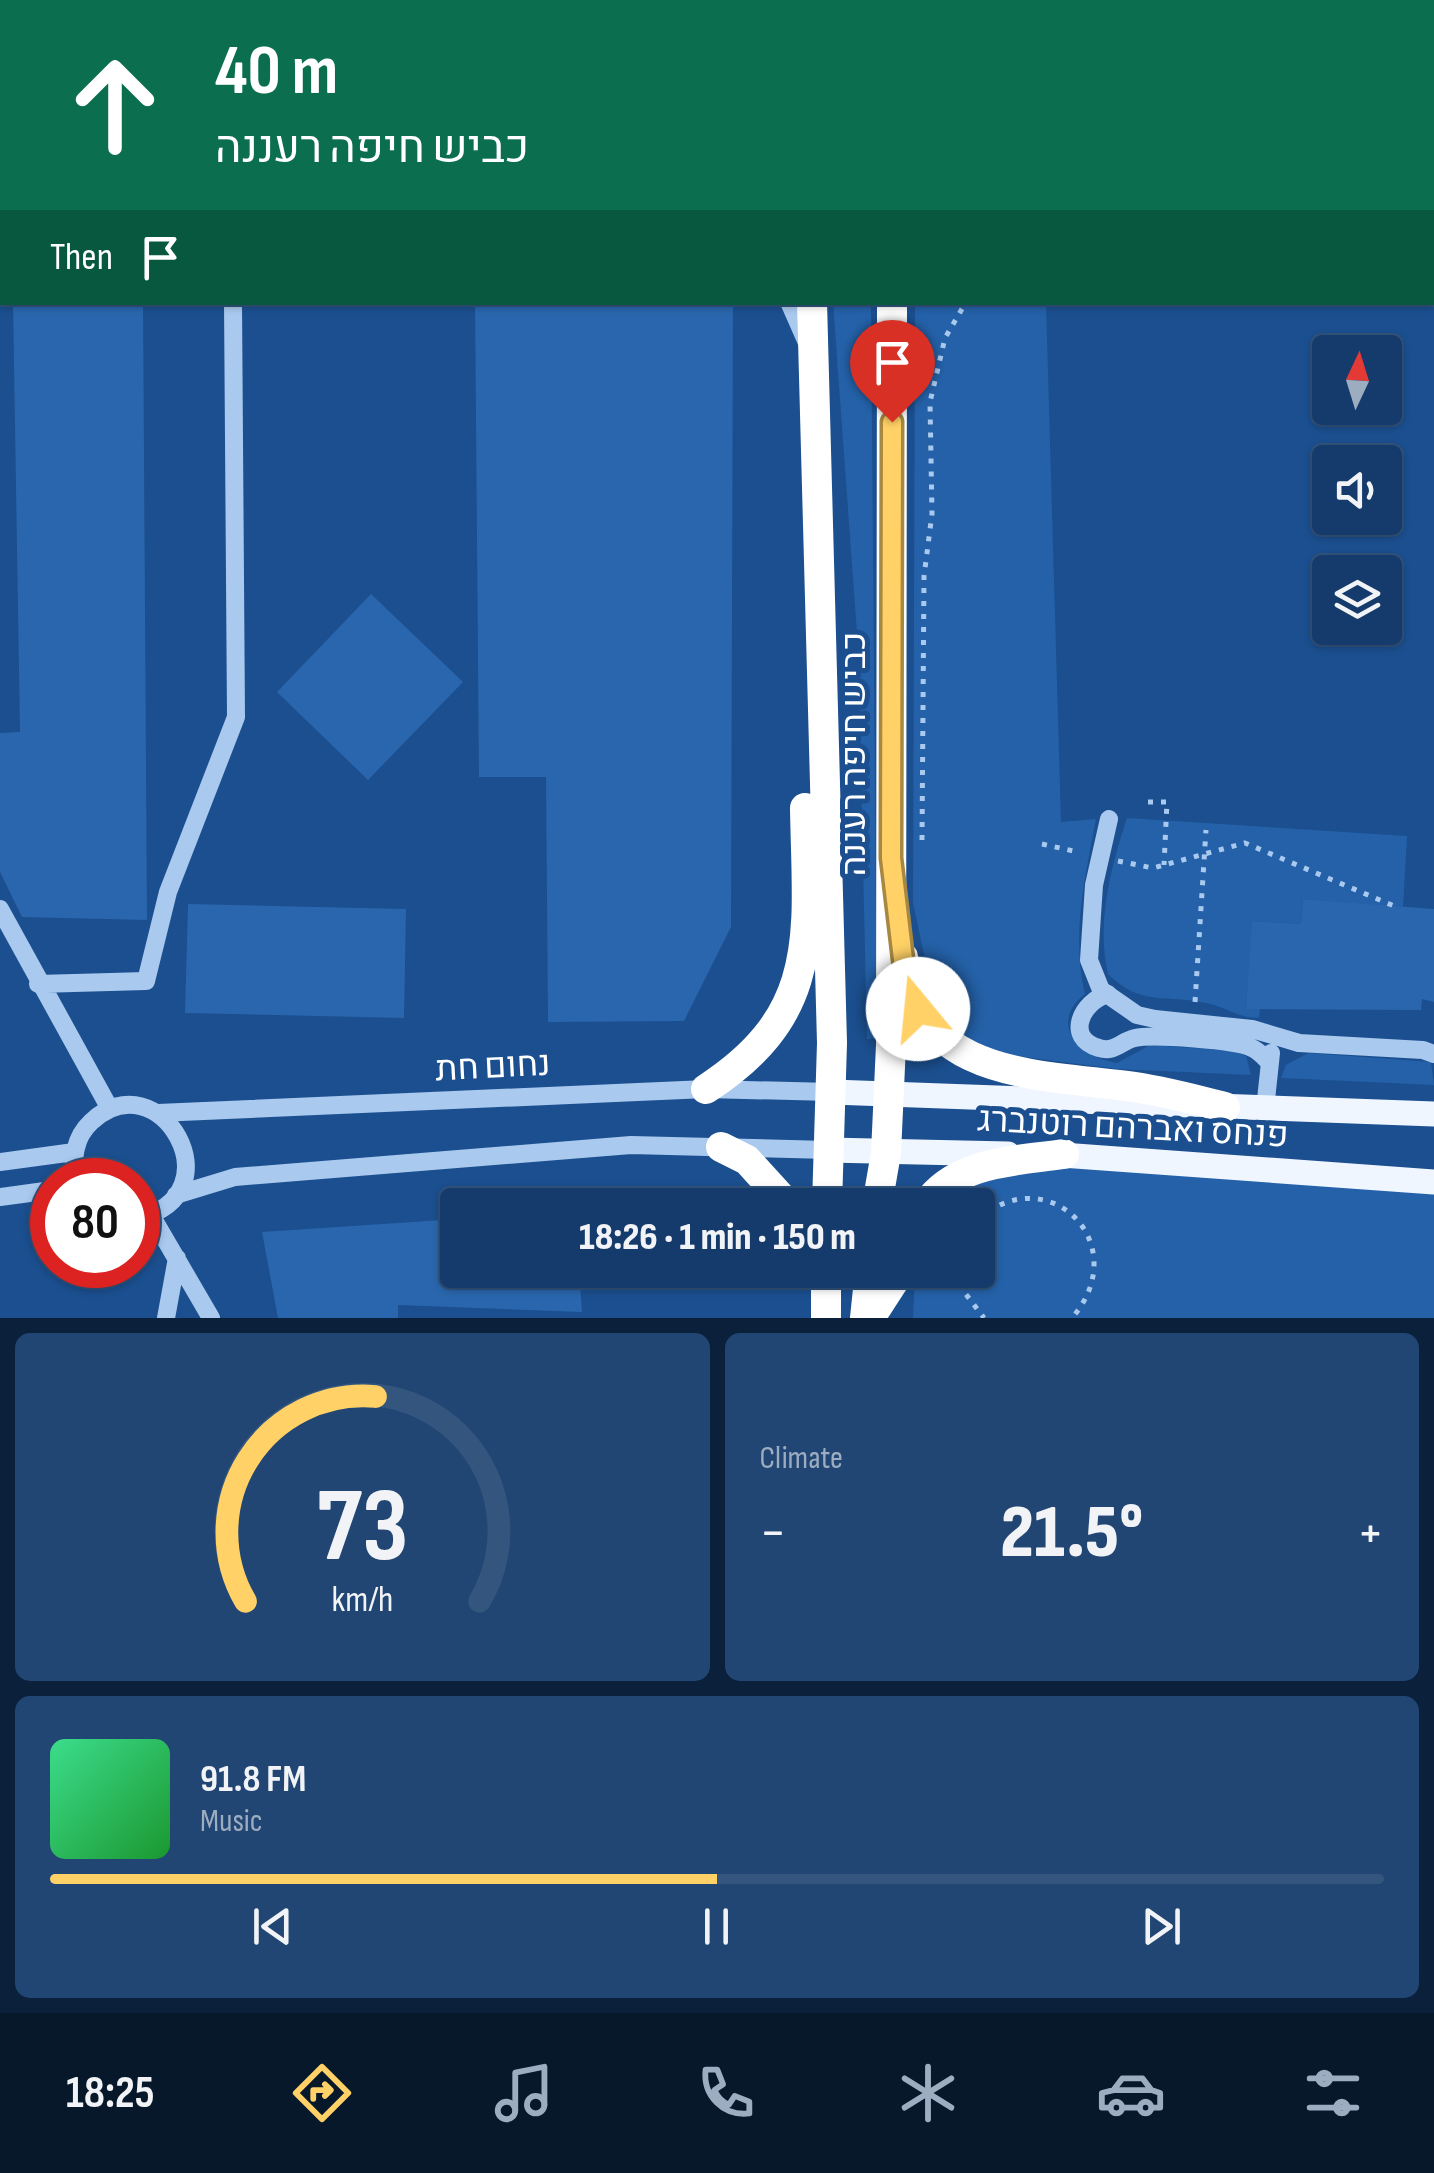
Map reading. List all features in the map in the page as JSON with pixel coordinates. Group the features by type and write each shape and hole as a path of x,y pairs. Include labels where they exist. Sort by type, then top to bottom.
{"highway":[{"name":"כביש חיפה רעננה","path":"812,305 832,1092 827,1188"},
{"name":"כביש חיפה רעננה","path":"881,1188 890,1095 892,305"},
{"path":"706,1089 760,1049 784,1012 799,975 807,923 804,736 818,515"},
{"path":"891,858 905,976 918,1009 952,1048 986,1065 1018,1072 1148,1089 1225,1107"},
{"path":"720,1147 747,1160 773,1188"},
{"path":"941,1188 982,1166 1064,1154"},
{"path":"826,1288 826,1318"},
{"path":"868,1318 869,1288"},
{"path":"868,1318 889,1288"}],"main road":[{"name":"פנחס ואברהם רוטנברג","path":"832,1092 1434,1114"},
{"name":"פנחס ואברהם רוטנברג","path":"828,1150 1064,1154 1434,1182"}],"street":[{"path":"38,984 146,981 168,892 236,717 233,305"},
{"path":"790,305 813,357"},
{"path":"1109,819 1100,857 1090,960 1095,982 1136,1015 1252,1029 1272,1038 1434,1054"},
{"path":"0,909 110,1109 86,1126 75,1158"},
{"path":"1108,994 1090,1002 1080,1016 1082,1033 1094,1046 1111,1050 1140,1037 1247,1046 1270,1063"},
{"path":"1265,1109 1272,1038"},
{"name":"נחום חת","path":"110,1109 142,1107 158,1114 706,1089 832,1092"},
{"path":"158,1114 182,1141 184,1178 176,1195"},
{"path":"160,1206 176,1195 235,1177 631,1145 828,1150"},
{"path":"0,1162 74,1152"},
{"path":"0,1197 30,1193"},
{"path":"160,1236 211,1318"},
{"path":"166,1318 177,1258"}],"path":[{"path":"922,859 924,576 932,514 930,402 944,338 964,305"},
{"path":"1148,802 1167,802 1164,865"},
{"path":"1194,1022 1206,830"},
{"path":"1042,844 1152,868 1245,844 1394,906"},
{"path":"995,1205 1015,1198 1039,1198 1061,1206 1080,1222 1096,1260 1090,1292 1072,1318"},
{"path":"962,1288 984,1318"}],"shaded area":[{"path":"833,305 871,305 877,1038 867,1039 858,647"},
{"path":"915,305 1046,305 1061,822 1096,819 1079,928 1085,994 1074,1006 1069,1028 1081,1047 1104,1060 1117,1063 1150,1045 1236,1051 1246,1056 1251,1075 1118,1069 984,1052 938,1020 913,903"},
{"path":"1127,818 1407,836 1403,907 1303,899 1301,924 1253,921 1246,1008 1260,1009 1259,1018 1206,1003 1143,995 1108,974 1105,955 1107,895"},
{"path":"1308,1053 1431,1062 1434,1085 1281,1078 1286,1065"},
{"path":"1058,1159 1434,1185 1434,1318 913,1318 914,1288 995,1288 995,1188 950,1188 963,1176"}],"building":[{"path":"13,305 143,305 147,920 22,917 0,872 0,733 20,732"},
{"path":"475,305 733,305 731,927 684,1021 548,1022 546,777 479,777"},
{"path":"371,594 463,682 368,780 277,692"},
{"path":"1303,899 1434,909 1434,1002 1422,999 1421,1010 1246,1009 1252,921 1301,924"},
{"path":"188,904 406,909 404,1018 185,1013"},
{"path":"440,1220 440,1288 580,1288 582,1312 398,1305 398,1318 278,1318 262,1232"}],"route":[{"path":"892,422 891,858 905,976 918,1009"}]}
